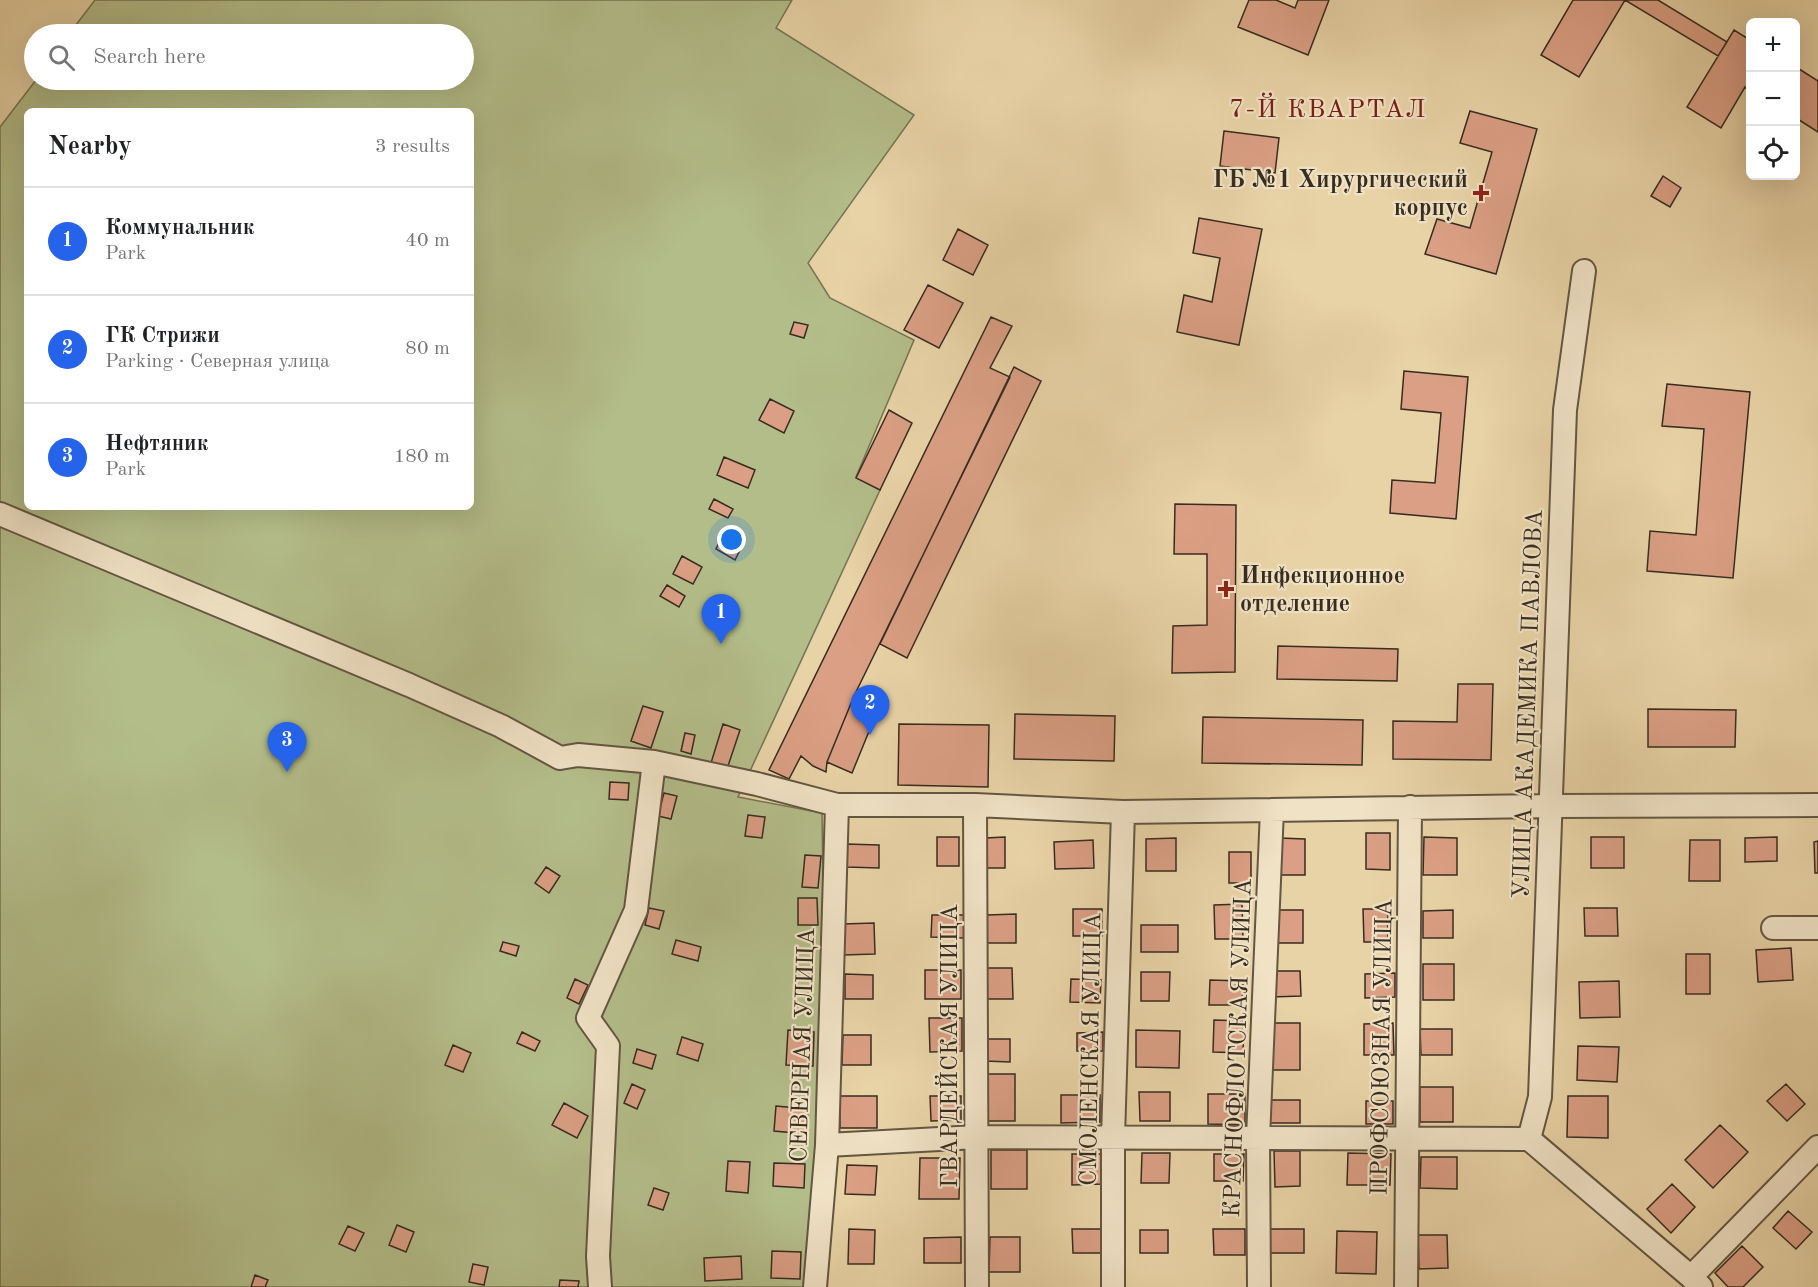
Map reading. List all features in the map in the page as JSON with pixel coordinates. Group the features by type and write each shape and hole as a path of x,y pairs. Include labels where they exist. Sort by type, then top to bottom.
{"street":[{"name":"УЛИЦА АКАДЕМИКА ПАВЛОВА","path":"1529,1139 1540,1097 1565,410 1584,271"},
{"path":"0,514 409,685 501,726 560,758 578,755 654,762 757,784 837,805 975,805 1123,812 1410,807 1818,805"},
{"path":"600,1287 598,1256 608,1046 588,1018 636,910 654,762"},
{"name":"СЕВЕРНАЯ УЛИЦА","path":"815,1287 827,1145 837,805"},
{"name":"ГВАРДЕЙСКАЯ УЛИЦА","path":"975,805 976,1287"},
{"name":"ПРОФСОЮЗНАЯ УЛИЦА","path":"1406,1287 1410,807"},
{"name":"КРАСНОФЛОТСКАЯ УЛИЦА","path":"1259,1287 1258,1138 1272,810"},
{"name":"СМОЛЕНСКАЯ УЛИЦА","path":"1113,1287 1113,1138 1123,812"},
{"path":"1773,928 1818,928"},
{"path":"827,1145 977,1137 1529,1139 1696,1282 1818,1147"}],"green space":[{"path":"95,0 792,0 776,28 914,115 808,263 830,298 914,340 856,477 880,490 738,797 822,813 825,1016 808,1287 0,1287 0,127 28,90 474,90 474,24 77,24"}],"building":[{"path":"1249,0 1276,0 1295,8 1298,0 1329,0 1308,55 1238,27"},
{"path":"1573,0 1625,0 1579,77 1541,55"},
{"path":"1625,0 1658,0 1727,42 1718,56"},
{"path":"1734,30 1746,38 1746,88 1721,128 1687,107"},
{"path":"1800,70 1818,81 1818,132 1800,121"},
{"path":"1470,111 1537,129 1496,274 1425,254 1437,219 1470,228 1492,152 1460,143"},
{"path":"1224,131 1279,138 1275,173 1220,166"},
{"path":"1663,176 1681,188 1670,207 1651,196"},
{"path":"1199,218 1262,229 1239,345 1177,332 1184,295 1212,302 1220,258 1193,253"},
{"path":"958,229 988,245 973,275 943,260"},
{"path":"928,285 963,303 939,348 904,330"},
{"path":"991,317 1012,326 990,368 1010,377 854,696 827,762 826,772 813,766 801,756 789,779 769,770"},
{"path":"794,322 808,325 804,338 790,334"},
{"path":"1014,367 1041,381 907,658 880,644"},
{"path":"1404,371 1468,377 1456,519 1390,513 1392,480 1435,483 1441,413 1401,409"},
{"path":"1667,384 1750,392 1733,578 1647,571 1650,531 1696,535 1704,429 1662,426"},
{"path":"770,399 794,411 784,433 759,420"},
{"path":"889,410 912,423 880,490 856,478"},
{"path":"724,457 755,470 748,488 717,475"},
{"path":"714,499 733,509 728,518 709,509"},
{"path":"1175,504 1236,505 1235,672 1172,673 1173,626 1207,625 1207,554 1174,554"},
{"path":"722,537 741,548 735,560 716,549"},
{"path":"682,556 702,567 693,584 673,574"},
{"path":"667,585 685,596 679,607 660,596"},
{"path":"1278,646 1398,649 1397,681 1277,679"},
{"path":"1458,684 1493,684 1491,760 1393,759 1393,721 1457,722"},
{"path":"854,696 879,707 852,773 827,762"},
{"path":"643,706 663,712 651,748 631,741"},
{"path":"1648,709 1736,710 1735,747 1648,747"},
{"path":"1015,714 1115,716 1114,761 1014,759"},
{"path":"1203,717 1363,720 1362,765 1202,763"},
{"path":"723,724 740,730 727,769 711,763"},
{"path":"899,724 989,725 988,787 898,785"},
{"path":"685,733 695,735 691,754 681,751"},
{"path":"610,782 629,783 628,800 609,799"},
{"path":"664,793 677,796 671,819 658,816"},
{"path":"748,815 765,817 762,838 745,836"},
{"path":"1366,833 1390,833 1390,870 1366,869"},
{"path":"937,837 959,837 959,866 937,866"},
{"path":"1005,837 1005,868 986,868 985,838"},
{"path":"1424,837 1457,838 1457,875 1423,875"},
{"path":"1591,837 1624,837 1624,868 1591,868"},
{"path":"1777,837 1777,861 1745,862 1745,838"},
{"path":"1176,838 1176,871 1146,871 1146,839"},
{"path":"1279,838 1305,839 1305,875 1279,875"},
{"path":"1093,840 1094,868 1055,869 1054,842"},
{"path":"1690,840 1720,840 1720,881 1689,881"},
{"path":"1818,841 1818,873 1815,873 1814,842"},
{"path":"846,844 879,845 879,868 846,867"},
{"path":"1229,852 1251,852 1251,883 1229,883"},
{"path":"805,855 821,856 818,888 802,887"},
{"path":"546,867 560,876 549,893 535,883"},
{"path":"798,898 817,898 818,925 798,925"},
{"path":"1242,904 1243,939 1215,939 1214,905"},
{"path":"649,908 664,911 659,929 645,925"},
{"path":"1584,908 1617,908 1618,936 1585,936"},
{"path":"1073,909 1102,909 1102,936 1073,936"},
{"path":"1363,909 1388,909 1388,942 1364,942"},
{"path":"1273,910 1303,910 1303,943 1273,943"},
{"path":"1453,910 1453,938 1423,938 1423,911"},
{"path":"1016,914 1016,943 987,943 987,915"},
{"path":"932,915 964,915 964,938 931,937"},
{"path":"874,923 875,954 843,955 842,924"},
{"path":"1141,925 1178,925 1178,952 1141,952"},
{"path":"676,940 701,947 698,961 672,954"},
{"path":"503,942 519,946 516,956 500,951"},
{"path":"1791,948 1793,980 1758,982 1756,950"},
{"path":"1686,954 1710,954 1710,994 1686,994"},
{"path":"1423,964 1454,964 1454,1000 1423,1000"},
{"path":"985,968 1012,968 1013,999 985,999"},
{"path":"925,970 961,970 961,999 925,999"},
{"path":"1271,971 1300,971 1301,996 1271,997"},
{"path":"1141,972 1170,972 1169,1001 1141,1001"},
{"path":"1395,973 1395,997 1365,998 1365,974"},
{"path":"845,974 873,975 873,999 845,999"},
{"path":"575,979 588,985 579,1004 567,998"},
{"path":"1071,979 1101,980 1100,1003 1070,1002"},
{"path":"1210,980 1243,981 1242,1005 1209,1005"},
{"path":"1619,981 1620,1017 1580,1018 1579,982"},
{"path":"929,1018 962,1018 962,1051 930,1052"},
{"path":"1214,1020 1244,1021 1243,1053 1213,1052"},
{"path":"1271,1023 1300,1023 1300,1070 1271,1070"},
{"path":"1393,1023 1394,1055 1364,1055 1364,1024"},
{"path":"1420,1029 1452,1029 1452,1055 1421,1055"},
{"path":"788,1030 814,1032 813,1066 786,1065"},
{"path":"1136,1030 1180,1031 1179,1068 1136,1067"},
{"path":"522,1032 540,1041 535,1051 517,1043"},
{"path":"1103,1032 1103,1051 1077,1051 1077,1033"},
{"path":"843,1035 871,1035 871,1065 842,1065"},
{"path":"682,1037 703,1044 698,1061 677,1054"},
{"path":"986,1039 1010,1039 1010,1062 985,1061"},
{"path":"453,1045 471,1053 463,1072 445,1065"},
{"path":"1578,1046 1619,1047 1617,1082 1577,1080"},
{"path":"637,1049 656,1055 652,1069 633,1063"},
{"path":"987,1074 1015,1074 1015,1121 987,1121"},
{"path":"632,1084 645,1090 637,1109 624,1103"},
{"path":"1786,1084 1805,1104 1787,1121 1767,1101"},
{"path":"1420,1087 1453,1087 1453,1122 1420,1122"},
{"path":"1139,1092 1170,1092 1170,1121 1140,1121"},
{"path":"1208,1094 1245,1094 1245,1125 1208,1124"},
{"path":"1061,1095 1100,1095 1100,1122 1061,1123"},
{"path":"840,1096 877,1096 877,1128 840,1128"},
{"path":"930,1096 961,1096 961,1120 931,1121"},
{"path":"1568,1096 1608,1096 1608,1138 1567,1137"},
{"path":"1271,1100 1300,1100 1300,1123 1270,1123"},
{"path":"1366,1101 1393,1101 1393,1124 1366,1124"},
{"path":"564,1103 588,1116 577,1138 552,1125"},
{"path":"776,1106 808,1109 806,1134 774,1131"},
{"path":"1720,1125 1748,1152 1713,1188 1685,1160"},
{"path":"991,1150 1027,1150 1027,1189 991,1189"},
{"path":"1274,1151 1300,1151 1300,1186 1275,1187"},
{"path":"1142,1153 1170,1153 1169,1183 1141,1183"},
{"path":"1348,1153 1391,1154 1390,1185 1347,1185"},
{"path":"1072,1154 1102,1154 1102,1184 1072,1185"},
{"path":"1214,1154 1244,1154 1243,1181 1214,1181"},
{"path":"1421,1157 1457,1157 1457,1189 1420,1188"},
{"path":"920,1158 960,1158 959,1199 919,1199"},
{"path":"728,1161 750,1162 748,1193 726,1191"},
{"path":"774,1163 805,1164 804,1188 773,1186"},
{"path":"847,1165 877,1166 875,1195 845,1194"},
{"path":"1672,1184 1695,1207 1671,1233 1647,1209"},
{"path":"654,1188 669,1193 663,1210 648,1205"},
{"path":"1788,1211 1812,1232 1796,1249 1773,1228"},
{"path":"397,1225 414,1232 406,1252 389,1245"},
{"path":"348,1226 364,1233 355,1251 339,1244"},
{"path":"849,1229 875,1230 874,1264 848,1264"},
{"path":"1072,1229 1101,1229 1102,1253 1073,1253"},
{"path":"1213,1229 1245,1229 1245,1255 1214,1255"},
{"path":"1270,1229 1304,1229 1304,1253 1270,1253"},
{"path":"1140,1230 1168,1230 1168,1253 1140,1253"},
{"path":"1337,1231 1377,1232 1376,1274 1336,1273"},
{"path":"1418,1235 1447,1235 1448,1268 1419,1269"},
{"path":"961,1237 961,1263 924,1263 924,1238"},
{"path":"990,1237 1020,1237 1020,1272 989,1272"},
{"path":"1742,1246 1763,1267 1743,1287 1728,1287 1715,1273"},
{"path":"772,1251 801,1252 800,1279 771,1278"},
{"path":"741,1256 742,1279 705,1281 704,1258"},
{"path":"473,1264 488,1267 484,1285 469,1282"},
{"path":"255,1275 268,1280 265,1287 251,1287"},
{"path":"560,1280 579,1281 578,1287 559,1287"}],"place":[{"name":"ГБ №1 Хирургический корпус","path":"1481,193"},
{"name":"Инфекционное отделение","path":"1226,589"},
{"name":"Коммунальник","path":"721,644"},
{"name":"ГК Стрижи","path":"870,735"},
{"name":"Нефтяник","path":"287,772"}],"district":[{"name":"7-Й КВАРТАЛ","path":"1328,108"}]}
